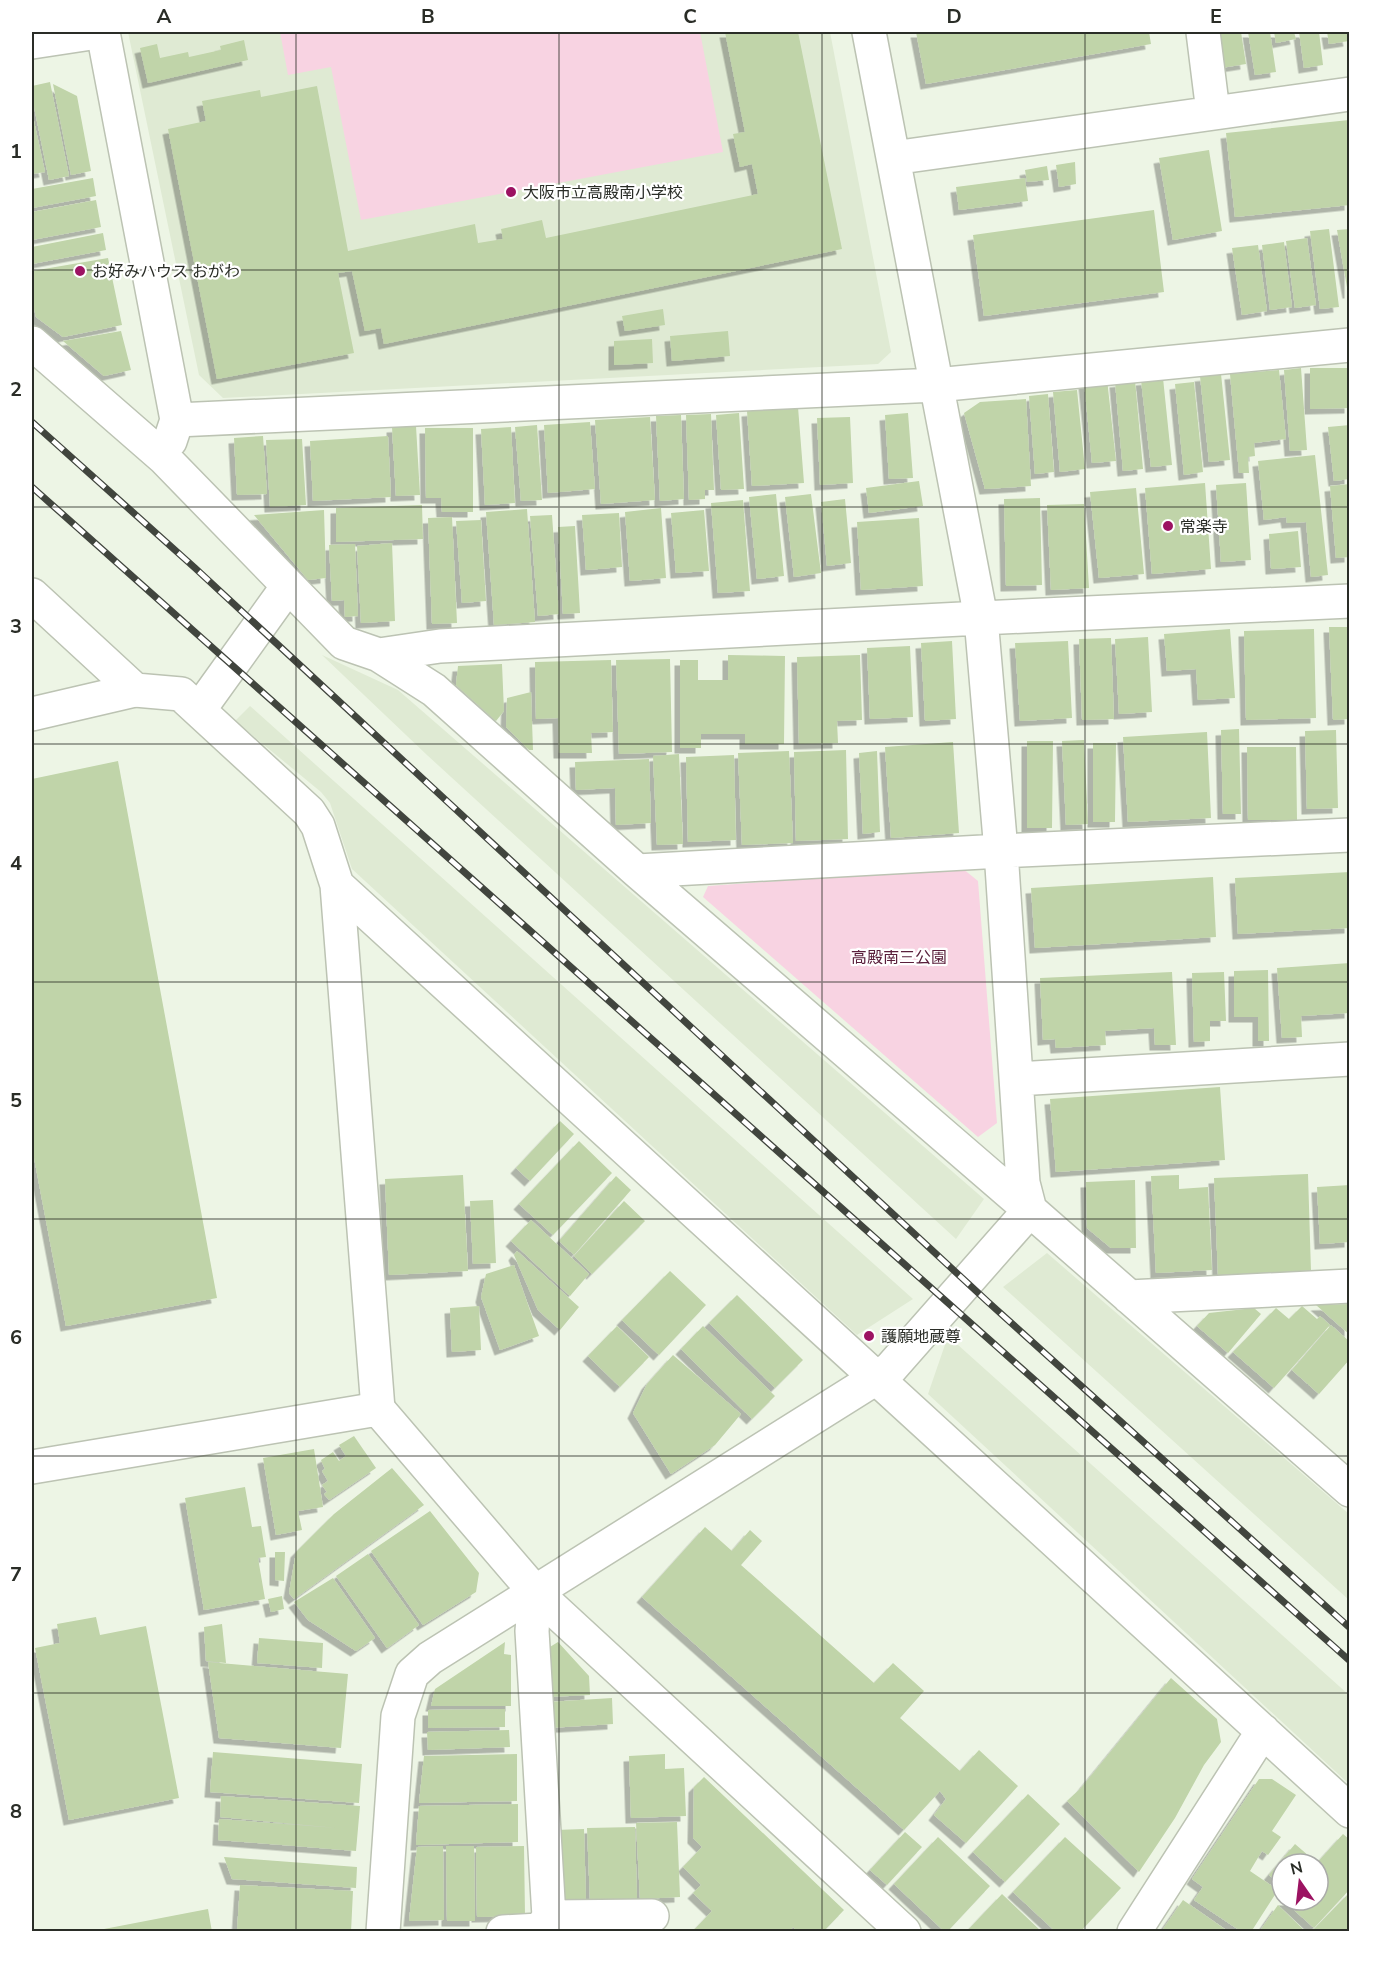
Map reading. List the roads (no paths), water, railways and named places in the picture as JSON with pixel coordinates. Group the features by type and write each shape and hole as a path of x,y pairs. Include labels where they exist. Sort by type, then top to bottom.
{"street":[{"path":"32,42 98,32"},
{"path":"103,32 177,420 165,458"},
{"path":"869,32 981,618 1001,851 1023,1183 1030,1210"},
{"path":"1203,32 1213,112"},
{"path":"893,158 1350,94"},
{"path":"32,343 165,458 344,643 379,655 434,690 637,870 1350,1490"},
{"path":"177,420 936,385 1350,345"},
{"path":"199,710 288,586"},
{"path":"32,595 135,690"},
{"path":"379,655 440,646 1350,601"},
{"path":"32,714 135,690 181,694 309,812 318,826 337,885 378,1409 535,1592 904,1932"},
{"path":"637,870 1350,835"},
{"path":"337,885 1350,1811"},
{"path":"1017,1079 1350,1059"},
{"path":"383,1932 398,1716 412,1674 430,1658 890,1369 1030,1210"},
{"path":"1130,1297 1350,1286"},
{"path":"32,1467 378,1409"},
{"path":"535,1592 532,1631 542,1926"},
{"path":"1134,1932 1263,1731"},
{"path":"503,1932 542,1926 652,1916"}],"railway":[{"path":"32,422 195,568 988,1302 1350,1628"},
{"path":"32,487 1350,1661"}],"place":[{"name":"大阪市立高殿南小学校","path":"511,192"},
{"name":"お好みハウス おがわ","path":"80,271"},
{"name":"常楽寺","path":"1168,526"},
{"name":"護願地蔵尊","path":"869,1336"}],"park label":[{"name":"高殿南三公園","path":"899,957"}]}
